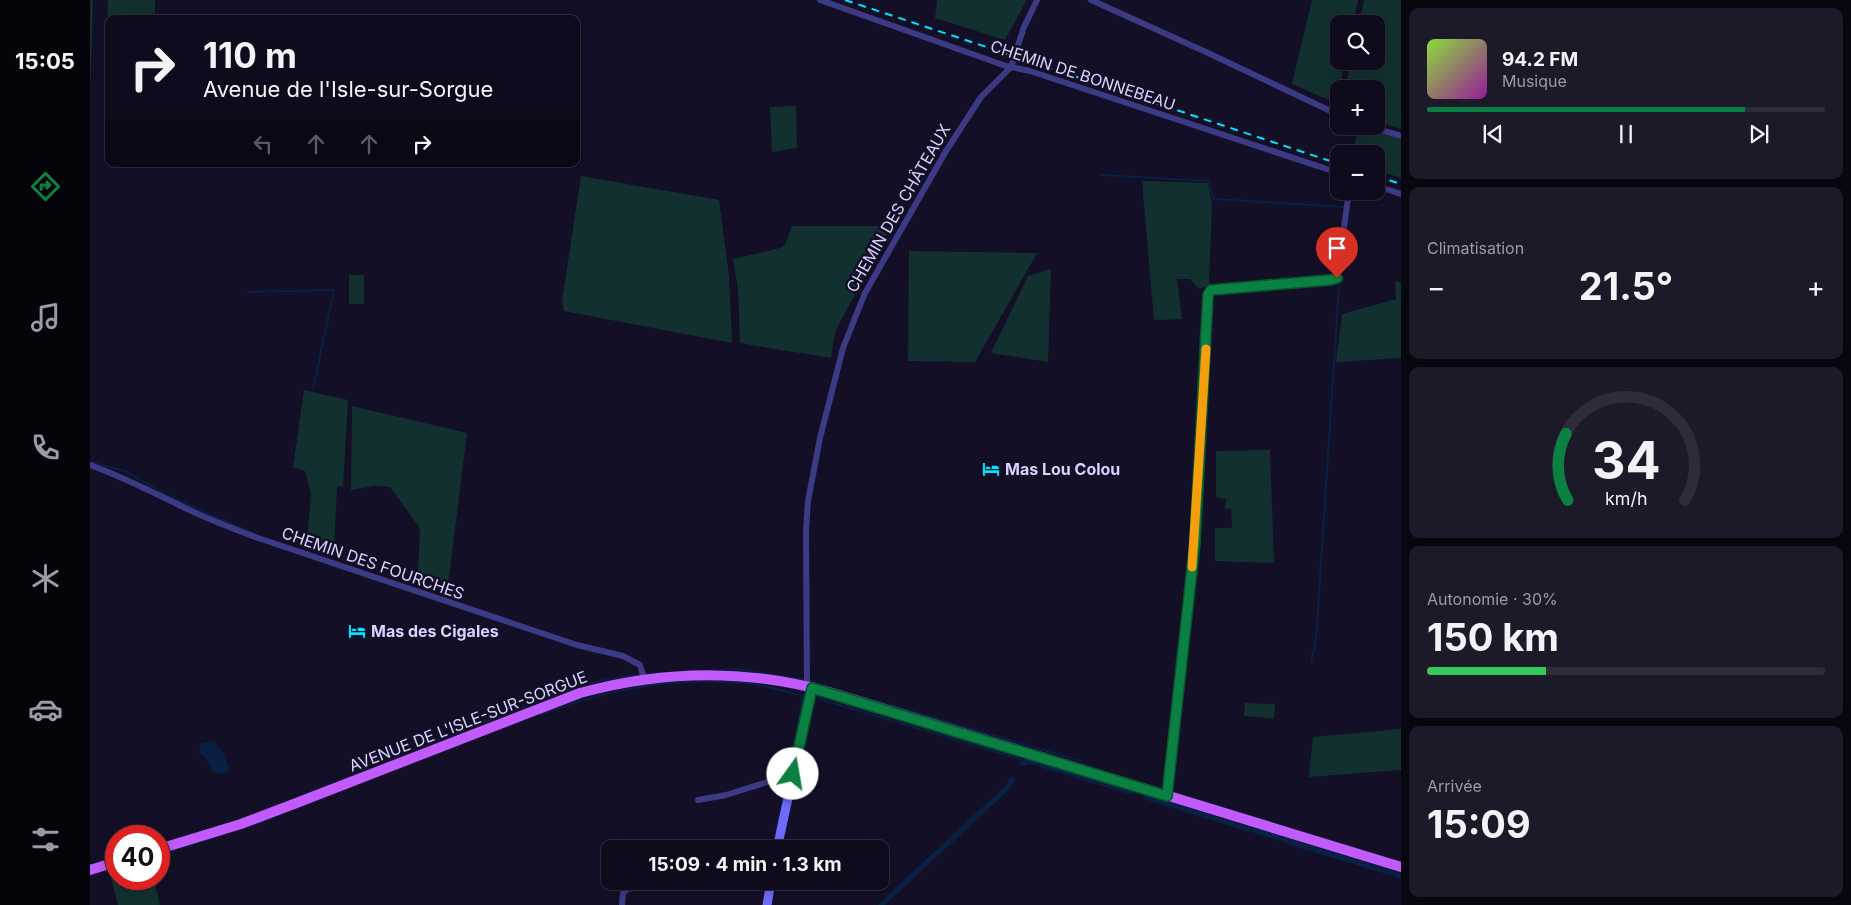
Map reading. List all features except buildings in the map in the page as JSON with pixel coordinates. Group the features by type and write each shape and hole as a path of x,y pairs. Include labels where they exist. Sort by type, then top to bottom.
{"main road":[{"name":"AVENUE DE L'ISLE-SUR-SORGUE","path":"170,846 274,812 568,697 606,686 644,679 690,675 722,675 766,679 809,687 1401,867"},
{"path":"90,870 105,865"}],"street":[{"name":"CHEMIN DE BONNEBEAU","path":"820,0 1011,67 1330,171"},
{"name":"CHEMIN DES CHÂTEAUX","path":"779,840 809,687 806,531 808,501 820,438 843,348 864,293 946,151 980,97 1011,67 1024,26 1037,0"},
{"path":"1091,0 1330,111"},
{"path":"1385,131 1401,136"},
{"path":"1385,189 1401,194"},
{"path":"1167,796 1195,542 1208,295 1211,290 1337,278 1348,200"},
{"name":"CHEMIN DES FOURCHES","path":"90,465 140,485 216,522 258,538 578,645 623,656 640,665 644,679"},
{"path":"698,800 726,795 793,774"},
{"path":"622,905 623,893 627,890"},
{"path":"767,905 770,890"}],"green space":[{"path":"90,0 93,0 90,97"},
{"path":"108,0 155,0 155,15 108,15"},
{"path":"937,0 1027,0 1005,40 935,18"},
{"path":"1312,0 1358,0 1355,15 1330,15 1330,70 1343,70 1341,80 1330,80 1330,100 1292,84"},
{"path":"1364,0 1401,0 1401,129 1385,124 1385,80 1347,80 1349,70 1385,70 1385,15 1361,15"},
{"path":"796,106 797,148 772,152 770,107"},
{"path":"1385,134 1401,139 1401,178 1385,173 1385,145 1355,145 1356,135"},
{"path":"581,176 719,200 729,276 732,343 564,311 562,301"},
{"path":"1142,181 1208,183 1212,205 1209,285 1199,289 1190,279 1177,279 1182,319 1154,320"},
{"path":"792,226 891,226 835,332 831,358 740,343 738,289 733,259 780,248 785,245"},
{"path":"909,251 1037,253 975,362 908,361"},
{"path":"1051,269 1048,362 991,353 1028,276"},
{"path":"349,275 364,275 364,304 349,304"},
{"path":"1395,282 1401,282 1401,358 1336,362 1342,314 1396,299"},
{"path":"304,390 348,400 343,487 337,486 334,551 307,543 311,493 305,471 293,467"},
{"path":"352,406 467,433 448,585 418,571 420,528 390,487 374,486 351,490"},
{"path":"1270,450 1274,563 1215,561 1215,528 1232,528 1231,508 1225,509 1226,499 1216,497 1216,451"},
{"path":"1245,703 1275,704 1274,719 1244,716"},
{"path":"1401,729 1401,770 1309,777 1313,737"},
{"path":"114,890 157,890 160,905 118,905"}],"water":[{"path":"214,741 224,754 229,766 228,771 221,774 212,772 207,760 200,754 200,744"}],"waterway":[{"path":"1101,175 1209,181 1213,199 1344,207"},
{"path":"1311,663 1316,640 1339,286"},
{"path":"248,292 334,290 313,389"},
{"path":"90,462 125,471 172,498 251,532"},
{"path":"709,671 735,669 805,680"},
{"path":"391,758 584,684 649,674"},
{"path":"810,681 832,688"},
{"path":"541,714 621,690 676,682 731,682 759,685 808,696"},
{"path":"839,690 1081,761"},
{"path":"788,774 802,704 801,695"},
{"path":"813,697 1026,761"},
{"path":"1022,764 1028,761 1036,763"},
{"path":"1042,765 1132,792"},
{"path":"776,833 787,778"},
{"path":"881,905 1008,787 1012,779"},
{"path":"1146,797 1248,829"},
{"path":"254,824 273,817"},
{"path":"1254,830 1280,838"},
{"path":"173,850 221,835"},
{"path":"1284,840 1392,873"},
{"path":"1397,875 1401,876"}],"railway":[{"path":"845,0 1330,161"},
{"path":"1385,179 1401,184"}],"slow traffic":[{"path":"1192,567 1206,349"}],"place":[{"name":"Mas Lou Colou","path":"991,469"},
{"name":"Mas des Cigales","path":"357,631"}],"route":[{"path":"793,774 812,688 1167,796 1195,542 1208,295 1211,290 1337,278"}]}
